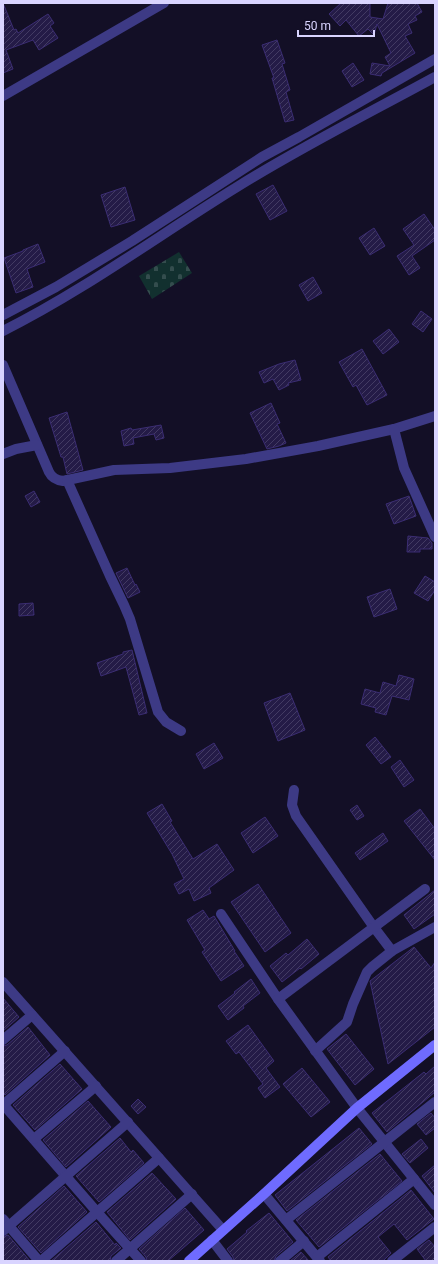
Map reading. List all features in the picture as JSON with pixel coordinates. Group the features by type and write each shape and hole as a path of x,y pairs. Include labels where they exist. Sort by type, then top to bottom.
{"main road":[{"path":"189,1261 357,1108 435,1045"}],"street":[{"path":"3,96 164,3"},
{"path":"3,315 56,287 126,245 262,156 299,137 435,59"},
{"path":"3,331 27,319 105,273 252,178 435,77"},
{"path":"3,365 51,476 58,481 114,470 170,468 246,458 318,446 394,429 435,416"},
{"path":"394,429 404,468 435,537"},
{"path":"3,454 37,444"},
{"path":"67,480 130,619 158,712 166,722 181,731"},
{"path":"294,790 292,805 296,816 392,951"},
{"path":"278,999 425,889"},
{"path":"221,914 278,999 357,1108 434,1202"},
{"path":"316,1051 347,1022 367,972 392,951 435,927"},
{"path":"3,982 224,1230"},
{"path":"3,1040 32,1015"},
{"path":"65,1051 3,1104 141,1261"},
{"path":"34,1139 96,1086"},
{"path":"286,1220 434,1104"},
{"path":"128,1122 66,1176 5,1225 40,1261 159,1158"},
{"path":"264,1194 319,1259 414,1179"},
{"path":"116,1261 192,1194"},
{"path":"392,1261 435,1227"},
{"path":"212,1240 228,1261"},
{"path":"280,1261 304,1241"}],"green space":[{"path":"179,252 192,273 152,299 139,276"}],"building":[{"path":"3,3 14,30 16,29 18,33 48,14 54,23 50,26 58,38 39,50 33,40 6,50 13,69 3,73"},
{"path":"341,3 370,3 370,17 383,19 388,3 417,3 422,12 415,16 417,20 408,24 412,33 405,36 415,53 382,73 381,76 370,74 372,63 390,66 385,57 391,53 377,24 374,35 368,29 359,36 346,20 340,26 329,14"},
{"path":"277,40 285,63 282,64 290,90 286,92 294,120 285,122 272,78 274,78 262,45"},
{"path":"353,63 364,80 352,87 342,71"},
{"path":"273,185 287,211 270,220 256,194"},
{"path":"125,187 135,220 111,227 101,195"},
{"path":"424,214 435,230 435,240 412,256 420,268 409,275 397,256 414,245 403,229"},
{"path":"374,228 385,246 370,255 359,238"},
{"path":"38,244 45,262 27,269 33,287 16,293 4,258"},
{"path":"313,277 322,293 308,301 299,285"},
{"path":"421,311 432,319 423,332 412,324"},
{"path":"389,329 399,342 383,354 373,341"},
{"path":"362,349 387,395 367,405 356,385 353,387 339,362"},
{"path":"295,360 301,380 288,383 289,385 279,390 273,379 264,383 259,372 279,364"},
{"path":"271,403 280,423 277,424 286,443 267,449 250,413"},
{"path":"67,412 83,470 67,474 63,457 61,457 49,418"},
{"path":"161,425 164,438 156,440 154,434 133,438 134,444 124,446 121,431 131,428 132,430"},
{"path":"34,491 40,502 31,507 25,496"},
{"path":"409,496 416,516 394,524 386,504"},
{"path":"408,536 428,538 432,543 432,549 420,549 420,552 407,552"},
{"path":"127,568 140,592 128,598 116,573"},
{"path":"425,576 435,582 435,590 428,601 414,593"},
{"path":"390,589 397,609 374,617 367,597"},
{"path":"33,603 34,615 19,616 19,604"},
{"path":"132,650 147,713 139,715 126,667 101,676 97,663 123,654 123,652"},
{"path":"399,675 414,679 409,700 392,696 386,715 375,712 376,708 361,704 365,689 380,693 383,682 396,686"},
{"path":"290,693 305,730 278,741 264,703"},
{"path":"375,737 391,757 381,764 366,745"},
{"path":"214,743 223,758 204,769 196,754"},
{"path":"400,760 414,780 404,787 391,767"},
{"path":"162,804 172,821 170,822 193,859 217,844 234,870 209,888 211,893 194,901 189,889 179,894 174,884 184,879 172,854 147,813"},
{"path":"357,805 364,816 357,820 350,810"},
{"path":"420,809 435,829 435,860 404,821"},
{"path":"265,817 278,836 253,853 241,833"},
{"path":"383,833 388,841 360,860 355,853"},
{"path":"258,884 291,933 265,952 231,902"},
{"path":"435,890 435,914 414,929 404,915"},
{"path":"203,910 209,919 214,916 244,966 221,981 202,952 205,950 187,920"},
{"path":"307,939 319,954 282,982 270,966 286,953 288,955"},
{"path":"414,947 431,968 435,962 435,1027 388,1064 370,981"},
{"path":"251,979 260,993 228,1020 218,1006"},
{"path":"3,998 19,1017 3,1031"},
{"path":"248,1025 274,1061 266,1068 280,1087 265,1098 258,1088 263,1084 239,1052 236,1054 226,1041"},
{"path":"28,1027 50,1055 5,1095 3,1093 3,1046 7,1045"},
{"path":"346,1034 374,1069 355,1085 327,1049"},
{"path":"60,1064 82,1089 35,1130 13,1105"},
{"path":"435,1066 435,1092 387,1132 372,1113 424,1072 426,1074"},
{"path":"302,1068 330,1102 311,1117 283,1084"},
{"path":"138,1099 146,1107 138,1114 131,1106"},
{"path":"88,1101 111,1127 66,1167 43,1140"},
{"path":"431,1113 435,1118 435,1128 426,1135 417,1124"},
{"path":"359,1128 372,1144 287,1211 275,1195"},
{"path":"120,1138 131,1152 133,1150 144,1163 99,1202 76,1176"},
{"path":"421,1139 428,1148 410,1163 402,1154"},
{"path":"380,1154 402,1181 319,1247 296,1220"},
{"path":"435,1165 435,1193 422,1176"},
{"path":"152,1173 176,1199 130,1240 107,1212"},
{"path":"64,1186 87,1212 41,1253 18,1227"},
{"path":"411,1190 434,1219 407,1240 394,1224 378,1237 391,1253 383,1261 331,1261 328,1257"},
{"path":"185,1208 204,1230 168,1261 147,1261 146,1257 139,1249"},
{"path":"269,1213 293,1242 276,1256 274,1261 234,1261 227,1249 247,1232 246,1231"},
{"path":"96,1222 115,1245 116,1243 121,1248 111,1256 110,1261 51,1261"},
{"path":"8,1235 30,1261 3,1261 3,1237"},
{"path":"429,1240 435,1247 435,1261 426,1261 417,1249"},
{"path":"301,1252 309,1261 290,1261"}]}
